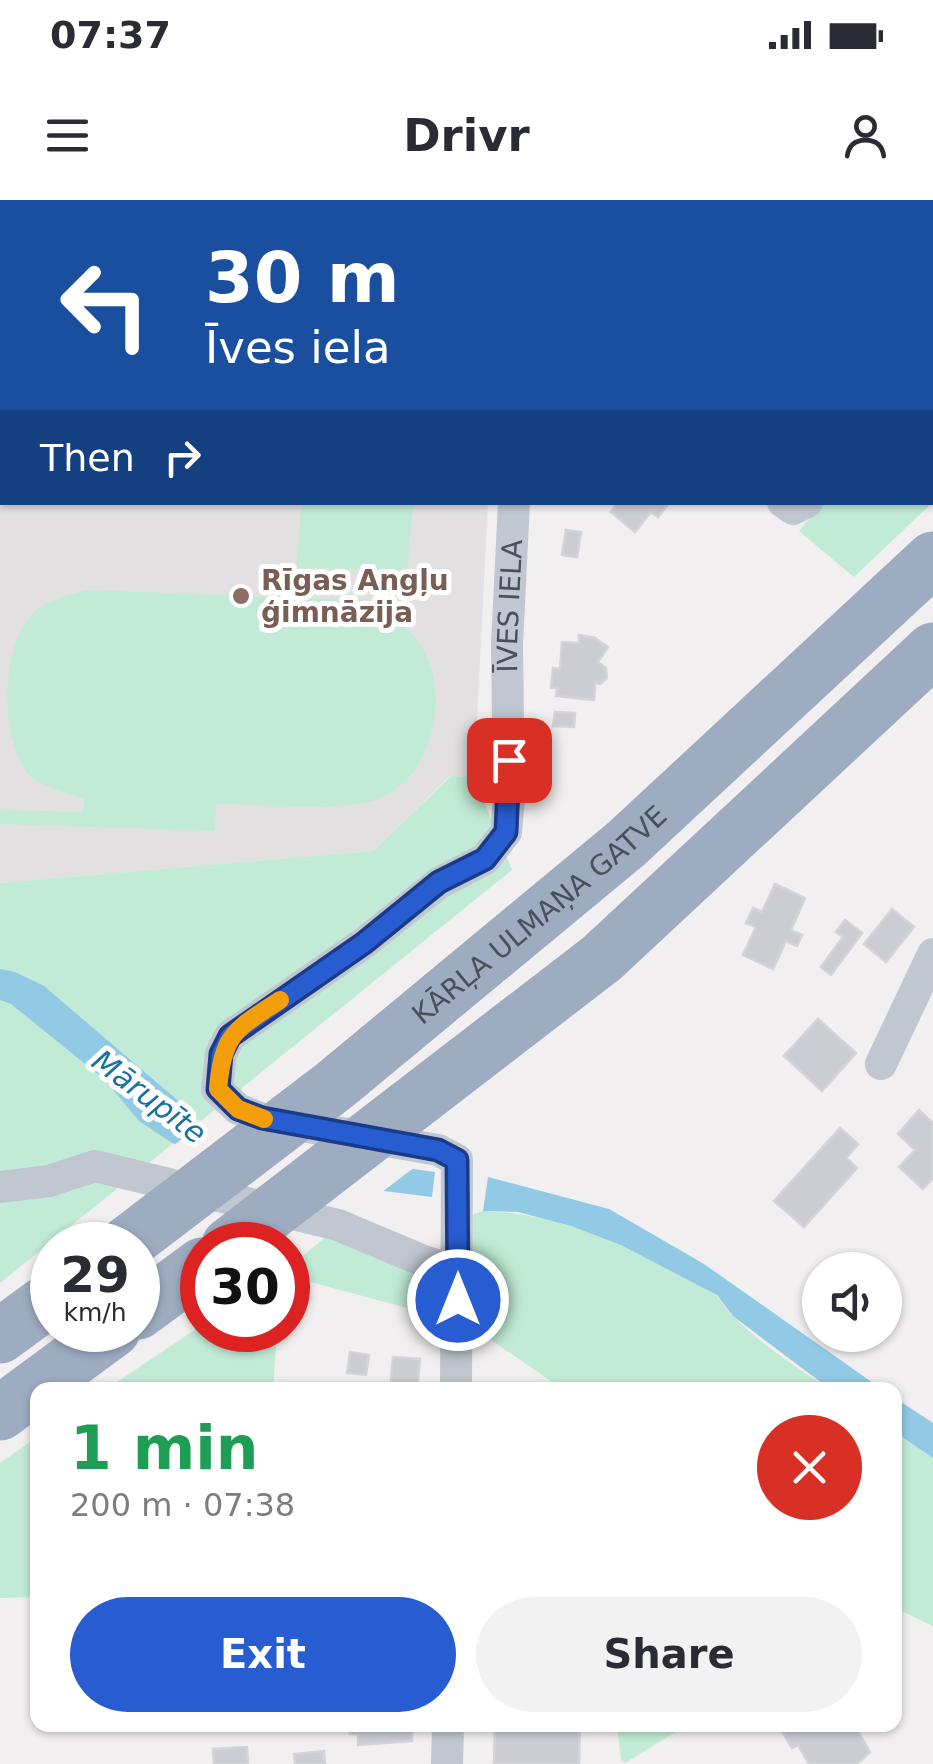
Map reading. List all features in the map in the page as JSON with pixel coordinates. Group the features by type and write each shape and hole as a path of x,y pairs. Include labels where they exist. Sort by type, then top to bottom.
{"highway":[{"name":"KĀRĻA ULMAŅA GATVE","path":"155,1222 335,1085 626,844 933,559"},
{"path":"259,1222 602,958 933,650"},
{"path":"0,1336 30,1314"},
{"path":"41,1382 83,1352"},
{"path":"0,1412 30,1390"}],"street":[{"name":"ĪVES IELA","path":"458,1270 457,1160 438,1150 262,1118 238,1109 218,1089 221,1054 230,1036 364,943 439,882 485,859 506,832 506,644 514,505"},
{"path":"880,1064 933,954"},
{"path":"0,1187 49,1180 96,1166 338,1225 426,1262 458,1270 456,1382"},
{"path":"447,1764 448,1732"}],"shaded area":[{"name":"Rīgas Angļu ģimnāzija","path":"0,505 488,505 474,777 450,776 373,851 0,883"}],"green space":[{"path":"301,505 413,505 406,586 357,569 297,568"},
{"path":"821,505 930,505 854,577 799,531"},
{"path":"87,590 369,601 408,630 425,653 432,672 435,715 422,757 396,789 361,804 216,804 215,831 0,824 0,810 83,812 84,799 28,774 12,739 7,695 14,651 31,615 50,602"},
{"path":"451,776 474,777 512,870 76,1222 30,1222 30,1259 0,1283 0,883 373,851"},
{"path":"483,1211 513,1213 573,1227 632,1249 713,1293 755,1336 819,1382 552,1382 465,1322 466,1217"},
{"path":"333,1231 435,1278 452,1320 310,1282 310,1250"},
{"path":"180,1340 180,1352 276,1352 274,1382 117,1382"},
{"path":"902,1437 933,1458 933,1626 902,1611"},
{"path":"30,1442 30,1597 0,1598 0,1463"},
{"path":"618,1732 676,1732 625,1763 621,1760"}],"water":[{"name":"Mārupīte","path":"0,969 44,986 189,1110 204,1128 355,1161 435,1172 432,1197 360,1188 207,1156 172,1143 139,1121 105,1080 11,1004 0,1000"},
{"path":"488,1177 609,1209 704,1264 802,1333 802,1352 829,1352 872,1382 820,1382 733,1316 717,1295 621,1245 518,1212 483,1211"},
{"path":"902,1403 933,1423 933,1458 902,1437"}],"pier":[{"path":"205,1122 247,1142 325,1148 419,1164 378,1195 206,1160 170,1148"}],"building":[{"path":"616,505 668,505 658,517 651,512 635,532 611,512"},
{"path":"566,530 581,532 577,557 562,555"},
{"path":"579,635 595,638 608,647 598,662 606,668 607,678 600,684 595,682 594,700 556,696 557,688 551,688 553,668 560,669 562,642 579,643"},
{"path":"555,712 575,713 574,727 553,726"},
{"path":"775,884 805,898 791,930 802,935 797,946 786,941 773,969 743,955 756,927 746,923 753,908 762,912"},
{"path":"892,909 914,927 886,962 864,944"},
{"path":"845,920 862,933 831,975 821,967 843,937 836,932"},
{"path":"818,1019 856,1053 822,1091 784,1056"},
{"path":"919,1110 933,1123 933,1178 923,1189 899,1167 915,1150 898,1134"},
{"path":"840,1128 858,1144 846,1158 857,1168 804,1227 774,1201"},
{"path":"350,1352 369,1355 366,1375 347,1373"},
{"path":"393,1357 420,1359 418,1382 391,1382"},
{"path":"412,1732 412,1741 358,1745 358,1734 350,1734"},
{"path":"495,1732 580,1732 579,1764 494,1763"},
{"path":"782,1732 858,1732 870,1752 857,1764 809,1764 798,1745 792,1748"},
{"path":"247,1747 248,1764 214,1764 213,1749"},
{"path":"324,1751 325,1764 295,1764 294,1754"}],"slow traffic":[{"path":"264,1119 238,1109 218,1089 221,1054 230,1036 280,1000"}],"place":[{"name":"Rīgas Angļu ģimnāzija","path":"241,596"}],"route":[{"path":"458,1300 457,1160 438,1150 262,1118 238,1109 218,1089 221,1054 230,1036 364,943 439,882 485,859 506,832 509,760"}]}
